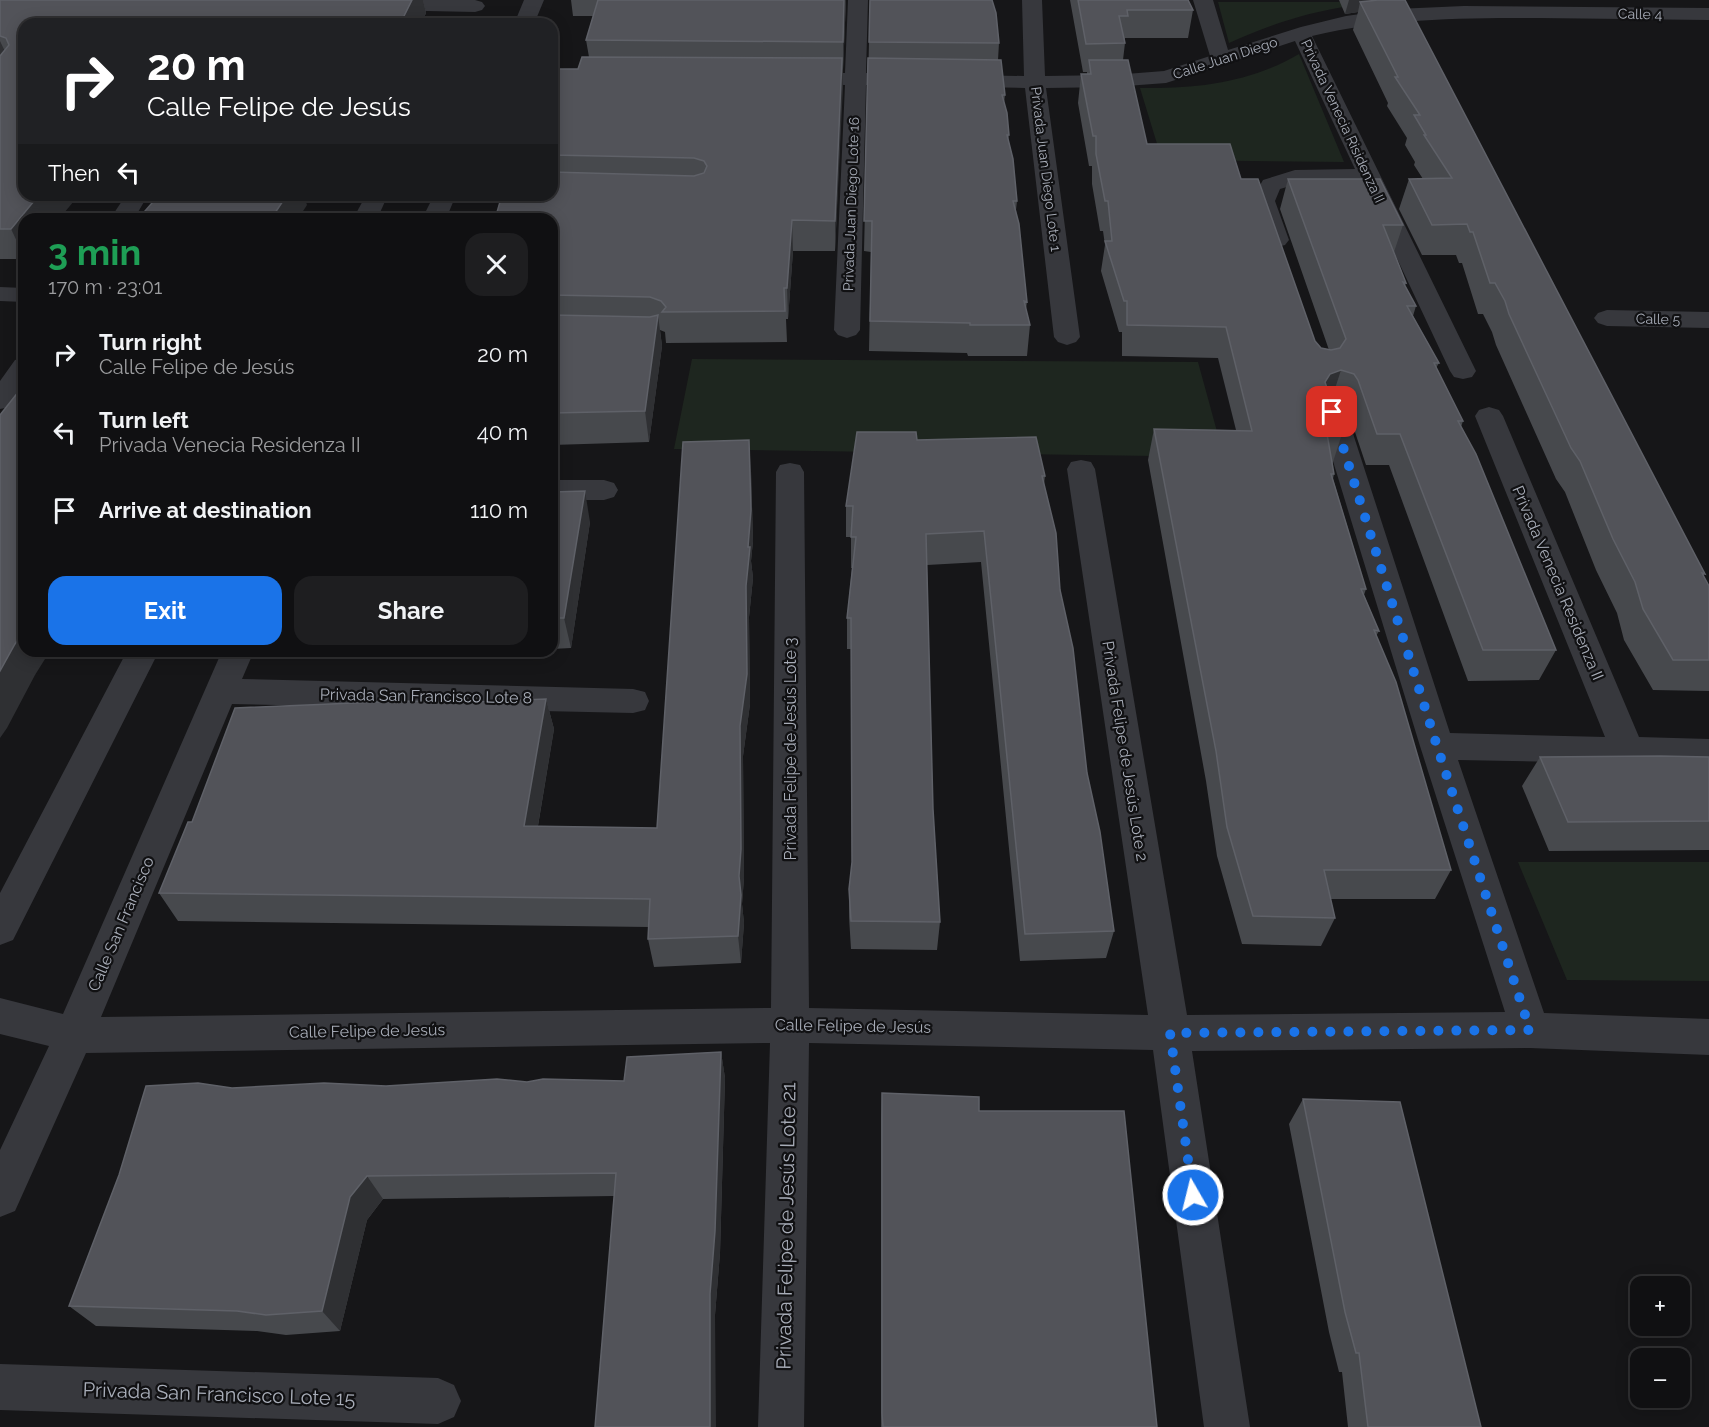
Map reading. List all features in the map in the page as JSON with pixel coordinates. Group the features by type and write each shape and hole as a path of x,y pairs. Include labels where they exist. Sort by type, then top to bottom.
{"street":[{"path":"526,18 534,0"},
{"name":"Privada Juan Diego Lote 16","path":"847,330 858,0"},
{"name":"Privada Juan Diego Lote 1","path":"1032,0 1035,82 1067,337"},
{"path":"1203,0 1221,59"},
{"path":"357,4 476,3 468,18"},
{"name":"Calle Juan Diego","path":"774,78 1035,82 1113,81 1166,76 1301,33 1346,22 1396,15 1464,12"},
{"name":"Calle 4","path":"1464,12 1709,14"},
{"name":"Privada Venecia Risidenza II","path":"1301,33 1463,371"},
{"path":"1282,258 1263,201 1271,185 1295,177 1368,175"},
{"path":"0,294 18,295"},
{"name":"Calle 5","path":"1607,318 1709,320"},
{"path":"0,401 18,375"},
{"path":"1332,412 1437,746 1530,1030"},
{"name":"Privada Venecia Residenza II","path":"1489,416 1627,749"},
{"name":"Privada Felipe de Jesús Lote 2","path":"1081,469 1170,1033 1227,1427"},
{"name":"Privada Felipe de Jesús Lote 3","path":"790,472 790,1025"},
{"path":"558,490 604,490"},
{"path":"0,929 140,657"},
{"name":"Calle San Francisco","path":"0,1196 74,1035 235,657"},
{"name":"Privada San Francisco Lote 8","path":"220,691 633,701"},
{"path":"1437,746 1709,752"},
{"name":"Calle Felipe de Jesús","path":"0,1016 74,1035 790,1025 1170,1033 1530,1030 1709,1037"},
{"name":"Privada Felipe de Jesús Lote 21","path":"781,1427 790,1025"},
{"name":"Privada San Francisco Lote 15","path":"0,1387 438,1401"}],"shaded area":[{"path":"1218,2 1349,2 1351,6 1288,20 1229,43"},
{"path":"1299,54 1344,162 1162,160 1140,88 1202,85 1242,78 1280,64"},
{"path":"692,359 1198,362 1224,457 674,449"},
{"path":"1518,862 1709,862 1709,981 1567,980"}],"building":[{"path":"0,0 412,0 403,18 18,18 18,201 34,201 24,213 18,213 18,220 11,229 0,229 0,56 9,45 6,38 0,36"},
{"path":"598,0 844,0 843,42 586,40"},
{"path":"870,0 992,0 996,13 999,43 869,42"},
{"path":"1078,0 1188,0 1193,10 1127,10 1128,16 1119,16 1125,43 1086,44"},
{"path":"1405,0 1705,574 1702,573 1709,586 1709,660 1673,660 1643,609 1635,582 1613,539 1580,461 1571,448 1505,301 1495,283 1490,283 1473,232 1470,232 1467,224 1432,225 1409,179 1452,178 1424,135 1426,135 1414,115 1420,115 1395,77 1398,77 1360,2"},
{"path":"582,57 842,58 835,221 792,220 787,288 784,288 785,311 662,312 666,307 661,301 650,297 558,295 558,213 497,213 500,201 558,201 558,172 694,176 704,173 707,166 704,161 694,158 558,155 558,69 578,69"},
{"path":"868,58 1001,60 1005,95 1002,95 1007,113 1009,135 1007,135 1013,159 1017,201 1013,201 1019,224 1027,302 1024,301 1030,325 870,321 872,221 864,221"},
{"path":"1089,60 1128,60 1147,144 1230,144 1241,179 1258,179 1315,341 1321,348 1331,350 1340,348 1346,339 1288,179 1380,179 1403,225 1383,225 1406,283 1403,282 1416,306 1407,306 1439,363 1434,363 1463,421 1458,421 1476,454 1556,650 1483,650 1400,434 1377,434 1354,374 1341,370 1330,374 1325,382 1342,434 1327,434 1334,474 1331,474 1366,589 1361,589 1379,631 1374,630 1396,682 1451,870 1324,870 1335,918 1253,916 1227,827 1216,751 1154,429 1252,431 1226,327 1127,325 1127,301 1124,301 1105,241 1112,241 1108,201 1105,201 1096,154 1096,136 1093,136 1081,74 1091,74"},
{"path":"154,201 283,201 275,213 143,213"},
{"path":"558,315 650,317 658,315 645,411 558,413"},
{"path":"18,392 18,639 0,671 0,415"},
{"path":"857,432 916,432 917,440 1036,437 1045,476 1042,476 1056,533 1060,590 1073,648 1087,773 1100,832 1114,931 1025,934 984,531 926,534 933,809 940,922 851,921 849,889 852,862 851,618 847,618 856,537 851,537 853,506 846,506"},
{"path":"749,440 751,510 746,586 747,674 740,726 741,849 739,876 741,895 738,936 648,939 650,899 159,893 188,822 192,822 235,708 401,701 474,702 546,699 524,826 657,828 683,442"},
{"path":"585,491 564,618 558,618 558,492"},
{"path":"1540,757 1709,757 1709,821 1568,822"},
{"path":"721,1052 715,1231 710,1294 710,1427 595,1427 616,1173 367,1176 350,1197 322,1311 266,1315 237,1311 69,1306 119,1175 146,1086 198,1083 232,1088 324,1083 386,1086 497,1079 527,1082 543,1079 624,1081 627,1057"},
{"path":"882,1093 979,1097 979,1111 1124,1111 1157,1427 883,1427"},
{"path":"1303,1099 1400,1102 1481,1427 1368,1427 1359,1353 1356,1353 1345,1312"}],"route":[{"path":"1193,1195 1170,1033 1530,1030 1437,746 1332,412"}]}
